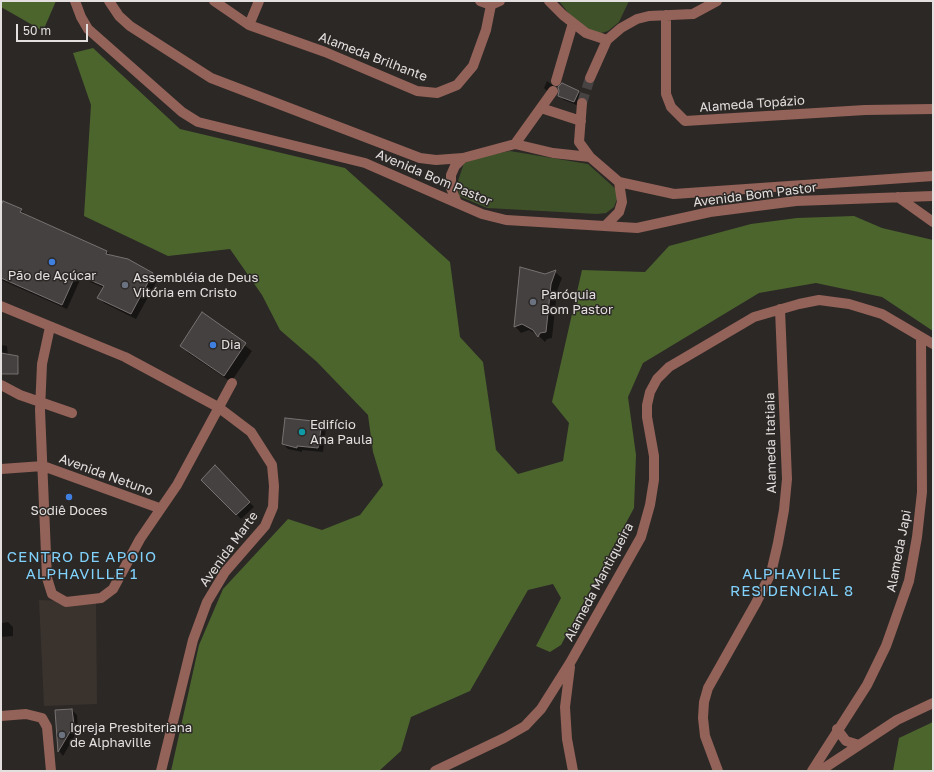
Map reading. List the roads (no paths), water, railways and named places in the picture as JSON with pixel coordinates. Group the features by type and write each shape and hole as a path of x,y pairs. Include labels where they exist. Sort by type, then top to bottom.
{"street":[{"name":"Avenida Bom Pastor","path":"75,1 81,17 88,29 182,112 198,122 366,163 482,214 506,220 521,223 606,225 637,228 710,212 796,201 933,196"},
{"name":"Avenida Bom Pastor","path":"109,1 119,16 130,26 211,78 420,158 436,160 463,158 515,144 553,153 590,157 619,182 674,194 933,176"},
{"name":"Alameda Brilhante","path":"214,1 249,25 325,52 418,90 437,93 457,85 473,66 496,3"},
{"path":"249,25 259,1"},
{"path":"480,1 496,3"},
{"path":"549,1 586,33 608,39"},
{"path":"590,78 608,39 622,28 638,19 649,16 693,14 717,1"},
{"name":"Alameda Topázio","path":"666,15 666,94 672,107 685,121 865,110 933,109"},
{"path":"556,81 573,23"},
{"path":"515,144 553,92"},
{"path":"582,103 579,142 590,157"},
{"path":"541,108 581,121"},
{"path":"457,203 451,188 451,175 455,166 463,158"},
{"path":"606,225 619,212 622,202 619,182"},
{"path":"898,197 933,222"},
{"name":"Alameda Mantiqueira","path":"435,771 504,738 525,726 542,709 570,663 641,537 650,506 654,480 654,456 647,417 647,405 650,392 657,379 669,367 754,317 819,300 849,304 882,314 933,344"},
{"name":"Avenida Marte","path":"1,306 125,358 218,407 251,432 263,448 272,465 274,486 273,507 265,526 225,572 207,602 193,640 161,771"},
{"name":"Alameda Itatiaia","path":"718,771 705,736 703,718 704,702 708,688 756,603 771,573 784,510 787,479 780,309"},
{"path":"50,327 42,364 40,402 47,578 52,594 59,600 66,602 101,598 113,589 140,539 177,485 232,383"},
{"name":"Alameda Japi","path":"812,771 867,685 886,646 909,581 917,537 922,492 921,337"},
{"path":"1,385 20,395 72,413"},
{"path":"1,469 43,466"},
{"name":"Avenida Netuno","path":"43,466 160,508"},
{"path":"570,663 565,707 567,739 573,771"},
{"path":"820,771 897,720 933,702"},
{"path":"1,716 26,714 42,718 47,727 51,771"},
{"path":"838,729 846,741 859,745"}],"tunnel":[{"path":"582,103 590,78"}],"place":[{"name":"Pão de Açúcar","path":"52,262"},
{"name":"Assembléia de Deus Vitória em Cristo","path":"125,285"},
{"name":"Paróquia Bom Pastor","path":"533,302"},
{"name":"Dia","path":"213,345"},
{"name":"Edifício Ana Paula","path":"302,432"},
{"name":"Sodiê Doces","path":"69,497"},
{"name":"Igreja Presbiteriana de Alphaville","path":"62,735"}],"district":[{"name":"CENTRO DE APOIO ALPHAVILLE 1","path":"82,566"},
{"name":"ALPHAVILLE RESIDENCIAL 8","path":"792,582"}]}
